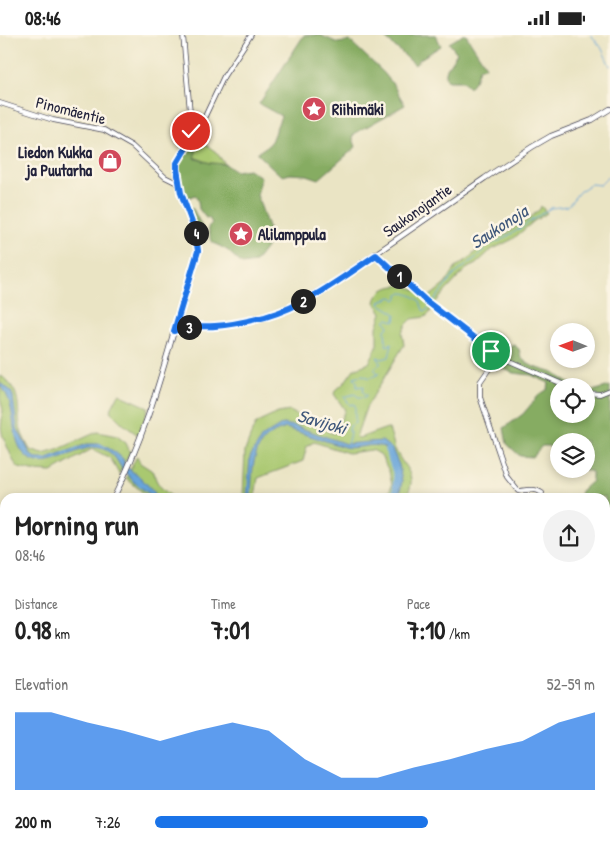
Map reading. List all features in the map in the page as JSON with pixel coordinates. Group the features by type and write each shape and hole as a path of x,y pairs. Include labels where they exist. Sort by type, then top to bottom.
{"street":[{"path":"116,493 148,417 198,251 195,231 179,184 177,163 186,148 191,131 191,109 182,35"},
{"path":"191,131 199,129 224,76 251,35"},
{"name":"Pinomäentie","path":"0,103 52,120 104,130 132,145 165,177 179,184"},
{"name":"Saukonojantie","path":"174,331 180,328 196,326 226,325 284,311 332,285 532,147 592,120 610,109"},
{"path":"376,255 428,303 498,357 550,379"},
{"path":"498,357 480,382 482,408 504,470 511,483 518,491 531,489 542,493"},
{"path":"595,394 600,394 610,390"}],"green space":[{"path":"304,35 320,35 338,43 350,41 384,73 405,105 354,134 353,138 356,147 319,179 307,175 290,174 283,176 257,153 270,144 281,116 259,104"},
{"path":"382,35 436,35 441,46 420,59 415,65"},
{"path":"466,35 486,66 479,69 475,80 469,88 463,81 448,81 445,76 447,68 457,53 449,43"},
{"path":"194,136 216,152 225,164 210,163 194,157 194,145 183,156"},
{"path":"193,145 198,146 194,158 210,163 225,164 236,171 249,169 261,177 257,195 273,242 267,246 255,262 242,264 227,250 212,242 208,227 212,223 199,209 195,195 187,198 181,183 179,168 182,158"},
{"path":"541,206 547,213 534,221 513,239 491,250 476,264 466,269 435,303 429,314 425,317 412,319 406,325 402,333 404,345 366,408 356,437 359,438 387,428 389,429 395,449 411,477 408,493 389,493 392,485 389,471 380,454 372,450 348,453 314,442 307,446 303,461 258,478 256,493 243,493 245,451 255,425 261,421 278,413 290,411 334,433 345,410 334,394 335,391 344,383 354,369 369,363 377,346 377,327 382,313 375,302 382,291 390,287 406,286 429,297 445,284 457,266 470,258 482,244 508,233 540,209"},
{"path":"189,207 193,209 207,237 205,242 202,241"},
{"path":"513,344 519,349 521,358 527,363 554,373 562,378 550,378 550,423 595,423 595,390 610,386 610,493 580,493 592,481 592,478 595,478 595,433 550,433 550,448 542,446 532,457 520,456 507,444 504,428 523,414 539,395 548,389 549,383 531,375 513,373 491,363 499,354"},
{"path":"0,376 13,388 18,403 21,428 30,450 43,454 57,450 97,432 117,436 126,443 130,452 119,474 110,458 92,449 52,472 19,468 14,462 1,428 3,410 0,398"},
{"path":"119,394 148,407 138,435 124,425 110,411"},
{"path":"137,456 140,463 154,472 158,483 168,493 143,493 126,478"}],"water":[{"path":"0,383 10,390 13,396 17,428 31,455 38,459 47,459 87,444 101,444 123,459 125,466 141,478 155,493 148,493 140,487 124,471 114,456 106,450 97,447 78,451 50,462 41,463 32,460 24,454 19,445 10,403"},
{"path":"283,424 295,426 346,444 382,441 392,449 399,465 402,481 400,493 396,493 396,471 384,447 374,445 354,448 344,447 286,428 274,433 260,446 253,465 251,493 247,493 250,457 262,437"}],"waterway":[{"path":"591,35 601,47 610,66"},
{"name":"Saukonoja","path":"347,445 350,426 355,423 355,405 350,405 344,397 355,394 358,397 366,397 367,395 363,392 364,386 357,387 354,377 363,375 370,378 379,374 374,369 381,363 377,357 382,359 389,357 392,343 387,346 386,344 385,330 389,326 385,321 387,319 395,321 396,314 380,304 381,301 391,297 396,300 398,294 406,294 420,301 423,310 426,311 454,275 479,255 488,245 501,240 551,208 568,206 579,192 591,184 600,185 610,175"},
{"name":"Savijoki","path":"388,450 396,473 396,493"}],"place":[{"name":"Riihimäki","path":"314,109"},
{"name":"Liedon Kukka ja Puutarha","path":"110,161"},
{"name":"Alilamppula","path":"241,234"}],"route":[{"path":"191,131 186,148 180,155 177,163 177,169 181,193 195,231 198,251 174,331 180,328 196,326 226,325 284,311 332,285 376,255 425,300 491,351"}]}
